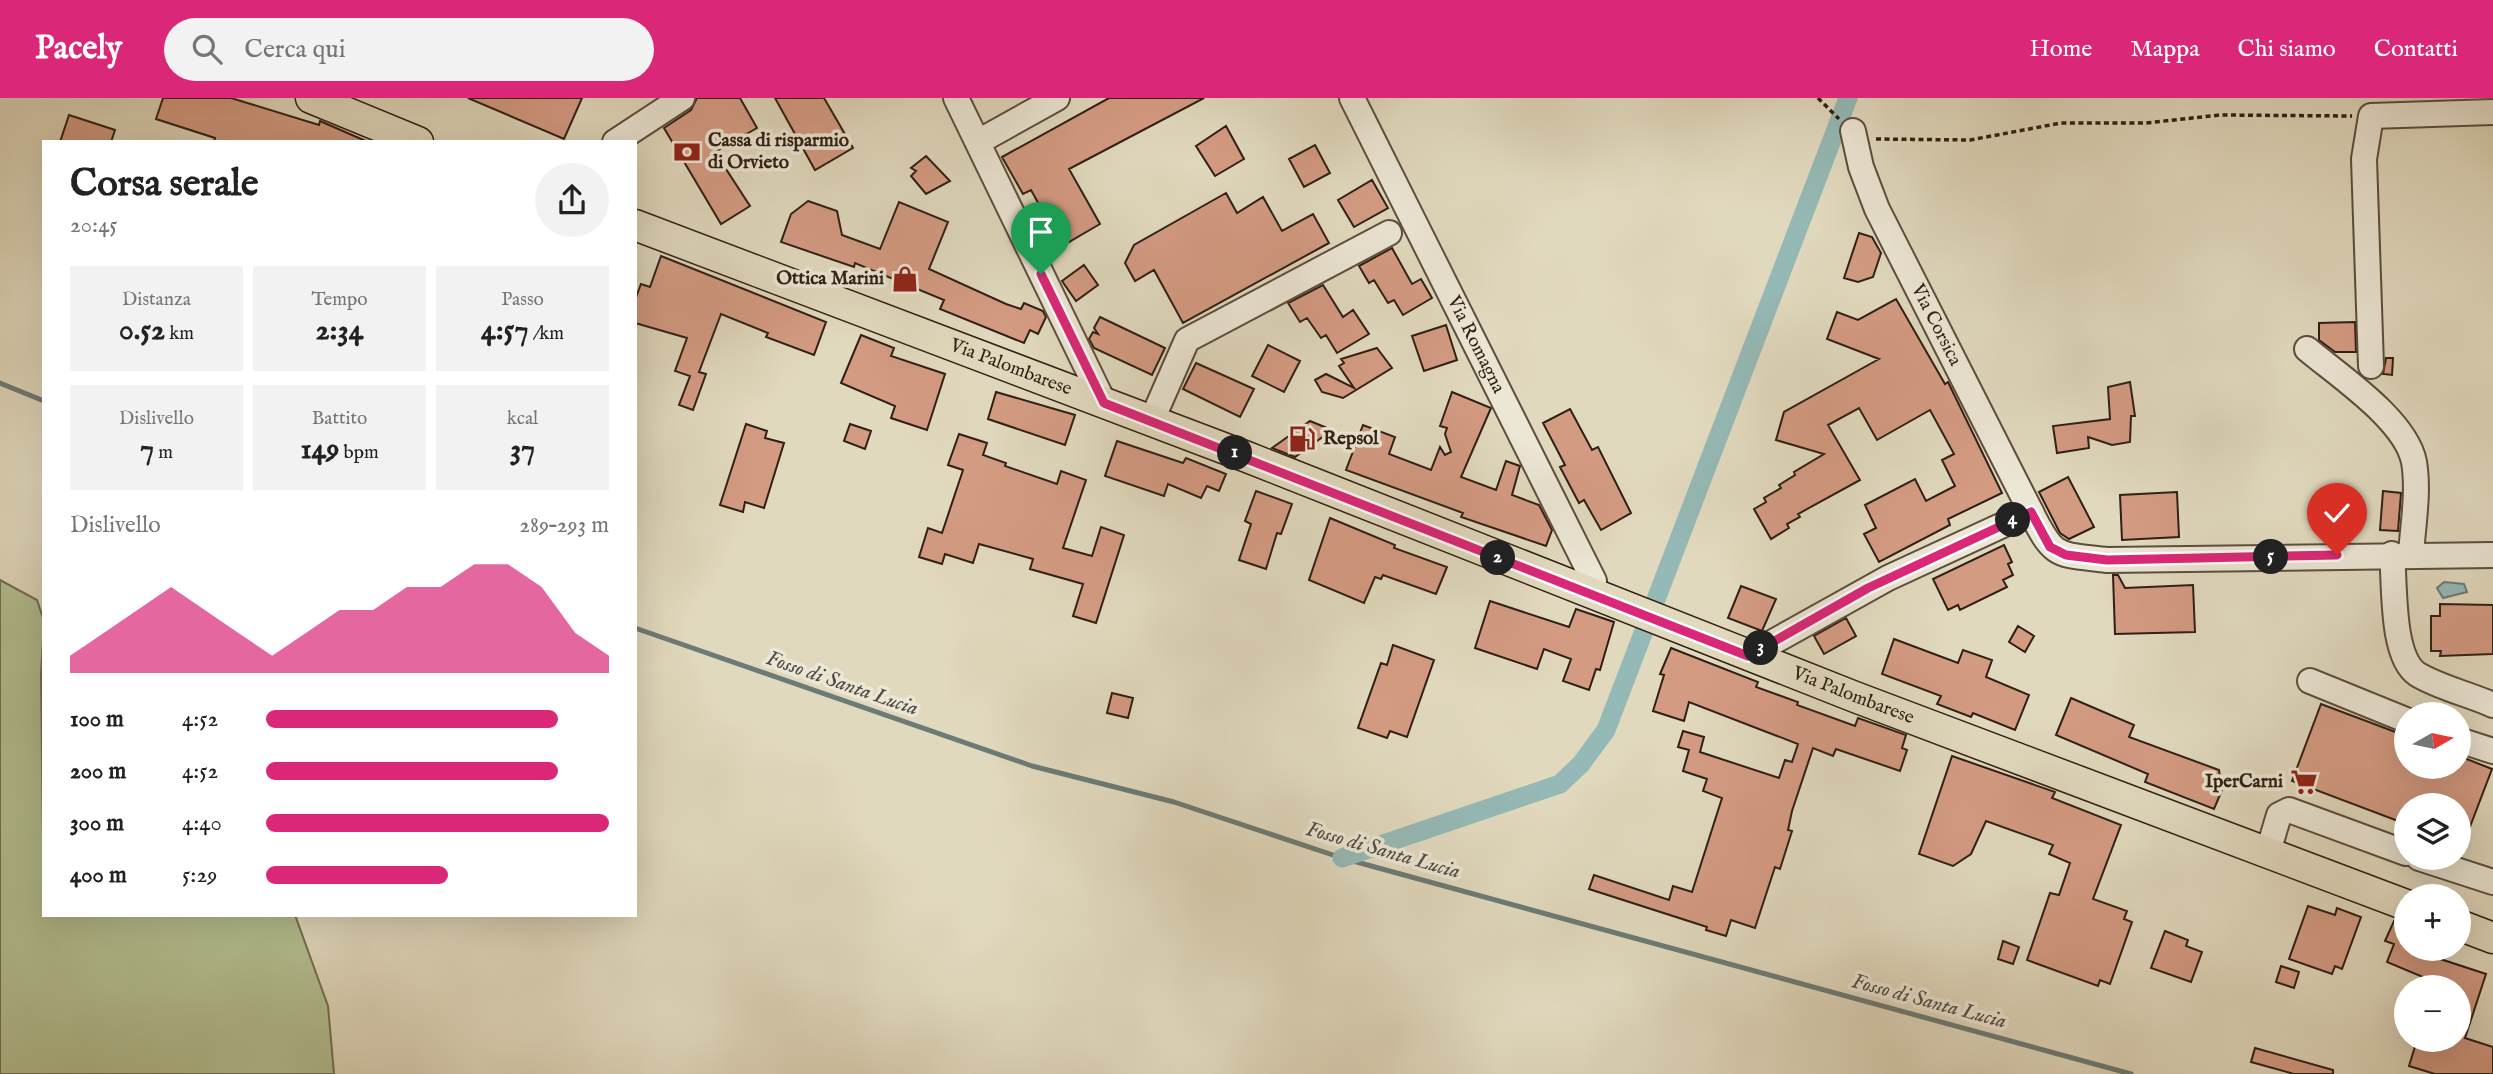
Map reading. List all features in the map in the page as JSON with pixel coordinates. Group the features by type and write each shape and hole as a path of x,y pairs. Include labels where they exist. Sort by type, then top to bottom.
{"main road":[{"path":"311,98 413,140"},
{"name":"Via Palombarese","path":"637,226 1247,457 1748,656 2394,900"},
{"path":"2471,930 2493,938"}],"street":[{"path":"618,140 682,98"},
{"path":"956,98 1104,403"},
{"path":"978,142 1057,98"},
{"name":"Via Romagna","path":"1352,98 1594,580 1590,594"},
{"path":"2371,366 2364,159 2371,116 2493,112"},
{"name":"Via Corsica","path":"1853,131 1861,167 1877,209 2050,547 2060,553 2094,558 2493,555"},
{"path":"1151,422 1187,341 1389,233"},
{"path":"2307,349 2379,411 2408,444 2414,461 2415,484 2402,554 2399,640 2404,660 2420,675 2493,705"},
{"path":"1748,656 1878,583 2031,512"},
{"path":"2310,681 2394,715"},
{"path":"2471,744 2493,751"},
{"path":"2268,852 2279,815 2289,810 2394,849"},
{"path":"2456,870 2493,882"}],"path":[{"path":"1818,98 1826,108"},
{"path":"1853,131 1887,141 1970,140 2072,123 2146,123 2220,115 2371,116"}],"green space":[{"path":"0,580 37,600 42,615 42,917 296,917 328,1006 334,1074 0,1074"}],"water":[{"path":"2444,582 2464,584 2467,592 2443,598 2437,588"}],"building":[{"path":"163,98 231,98 319,125 320,121 363,140 214,140 156,119"},
{"path":"468,98 582,98 564,139"},
{"path":"697,98 740,98 757,128 715,152 750,206 721,224 664,128 691,110"},
{"path":"775,98 824,98 853,148 815,170"},
{"path":"1109,98 1204,98 1069,169 1100,224 1062,246 1031,190 1023,194 1002,157"},
{"path":"69,115 115,130 112,140 61,140"},
{"path":"1226,126 1244,159 1215,176 1196,146"},
{"path":"1315,145 1330,173 1304,187 1289,159"},
{"path":"926,156 950,181 926,194 911,176 916,171 911,168"},
{"path":"1372,180 1388,208 1354,227 1338,200"},
{"path":"1226,193 1237,213 1263,197 1282,231 1313,214 1329,243 1183,323 1154,270 1135,281 1125,263 1134,245"},
{"path":"808,201 837,211 842,235 880,249 899,202 948,222 929,269 1006,304 1021,309 1024,303 1043,311 1046,317 1038,334 1030,330 1024,343 940,309 944,300 855,263 854,267 781,242 791,214"},
{"path":"1859,233 1872,237 1881,253 1873,277 1858,282 1844,278"},
{"path":"1392,248 1412,284 1421,279 1432,298 1403,315 1394,300 1388,303 1374,280 1369,283 1359,266"},
{"path":"661,256 826,322 814,355 766,337 768,333 721,314 699,372 706,374 693,410 679,405 690,376 675,371 687,338 637,324 637,295 641,284 650,287"},
{"path":"1084,265 1098,285 1076,301 1062,281"},
{"path":"1323,285 1343,317 1353,310 1369,334 1337,353 1326,335 1321,338 1307,318 1300,322 1288,303"},
{"path":"1896,299 1945,384 1948,382 2002,493 1948,519 1950,525 1879,562 1864,534 1876,528 1865,505 1915,479 1926,501 1955,486 1942,460 1954,454 1930,410 1877,440 1859,408 1828,425 1860,480 1798,514 1800,517 1787,524 1789,528 1771,539 1754,509 1766,502 1764,498 1781,488 1779,485 1795,475 1794,472 1824,454 1776,440 1784,412 1879,359 1827,339 1837,312 1858,320"},
{"path":"1100,317 1165,348 1152,375 1094,348 1089,339 1093,332 1098,334 1094,328"},
{"path":"2355,322 2356,352 2335,352 2319,340 2319,323"},
{"path":"1446,325 1457,360 1424,371 1412,336"},
{"path":"861,335 894,348 891,356 945,374 927,430 891,418 895,406 841,383"},
{"path":"1268,345 1300,361 1284,392 1252,376"},
{"path":"1377,348 1392,368 1343,398 1322,392 1315,380 1326,374 1354,388 1339,366 1344,363 1341,359"},
{"path":"2386,358 2393,358 2392,375 2383,374"},
{"path":"1196,363 1254,389 1240,417 1183,389"},
{"path":"2130,382 2135,416 2131,416 2130,442 2112,445 2088,437 2089,448 2057,453 2053,426 2110,419 2108,387"},
{"path":"996,392 1075,415 1065,445 988,419"},
{"path":"1452,392 1491,408 1461,477 1496,490 1506,461 1520,466 1512,495 1539,505 1552,530 1546,546 1461,517 1463,513 1346,470 1363,425 1395,437 1389,454 1431,470 1440,447 1445,455 1451,452 1445,434 1447,428 1440,426"},
{"path":"1570,409 1592,450 1598,447 1631,513 1601,530 1584,500 1579,503 1560,467 1565,465 1543,423"},
{"name":"Repsol","path":"1310,421 1332,430 1295,457 1272,448"},
{"path":"746,424 767,431 765,438 784,443 764,508 745,502 743,512 720,505"},
{"path":"850,424 871,431 865,449 844,441"},
{"path":"959,434 987,443 983,455 1006,463 1005,466 1057,484 1061,471 1086,480 1063,548 1092,556 1101,527 1124,535 1096,623 1073,616 1083,584 1030,569 1033,559 979,544 973,563 945,554 942,564 919,557 928,528 942,533 963,470 948,465"},
{"path":"1117,441 1183,463 1186,458 1226,474 1219,491 1207,486 1201,498 1168,484 1164,496 1105,476"},
{"path":"2068,477 2094,527 2069,539 2060,533 2039,492"},
{"path":"1256,491 1292,504 1281,534 1277,533 1266,569 1239,560 1251,524 1245,521"},
{"path":"2383,491 2401,493 2398,531 2380,530"},
{"path":"2177,492 2179,537 2122,540 2120,495"},
{"path":"1330,518 1395,545 1394,548 1447,567 1436,594 1383,575 1381,579 1375,577 1364,603 1309,580"},
{"path":"2004,545 2012,562 2008,564 2013,575 2003,580 2007,587 1960,610 1958,605 1948,610 1933,579"},
{"path":"2113,575 2118,575 2125,588 2193,585 2195,632 2115,634"},
{"path":"1741,586 1776,599 1762,631 1728,618"},
{"path":"1490,601 1569,627 1576,609 1614,622 1600,670 1596,669 1589,690 1563,681 1571,659 1544,649 1537,669 1475,648"},
{"path":"2440,604 2493,605 2493,654 2440,656 2441,651 2431,651 2431,616 2440,616"},
{"path":"1846,618 1856,636 1824,654 1814,636"},
{"path":"2018,626 2034,636 2025,652 2009,642"},
{"path":"1894,639 1958,663 1963,650 1992,660 1986,677 2029,695 2015,730 1973,713 1971,717 1937,704 1941,696 1882,674"},
{"path":"1393,645 1434,660 1407,737 1390,731 1387,738 1358,728 1381,663 1387,665"},
{"path":"1671,648 1758,682 1756,687 1798,702 1797,705 1855,726 1858,718 1906,735 1902,748 1907,750 1900,771 1836,749 1833,756 1813,748 1792,811 1788,830 1792,831 1780,869 1775,867 1755,928 1731,920 1726,936 1706,930 1707,927 1589,889 1594,875 1669,900 1673,886 1692,892 1722,798 1703,791 1707,779 1683,771 1689,750 1678,747 1683,731 1704,737 1700,752 1779,778 1785,760 1792,762 1798,744 1689,702 1684,721 1653,711 1664,675 1660,674"},
{"path":"1112,693 1133,698 1128,718 1107,713"},
{"path":"2071,698 2134,725 2129,737 2219,770 2222,790 2214,809 2145,782 2148,774 2056,735"},
{"path":"2321,704 2394,731 2394,779 2471,779 2471,761 2492,769 2471,824 2471,793 2394,793 2394,819 2292,781"},
{"path":"1952,756 2055,792 2052,798 2121,825 2093,899 2127,911 2124,919 2132,922 2110,984 2100,980 2098,986 2027,960 2050,893 2059,895 2070,863 2049,854 2053,845 1986,821 1971,854 1953,866 1919,854"},
{"path":"2308,906 2335,915 2337,908 2361,917 2342,969 2335,966 2332,974 2289,959"},
{"path":"2394,921 2394,944 2385,941"},
{"path":"2165,931 2188,940 2186,946 2202,952 2191,982 2151,968"},
{"path":"2003,941 2019,947 2013,964 1998,959"},
{"path":"2394,944 2394,961 2446,961 2486,974 2471,1020 2471,975 2418,975 2387,962"},
{"path":"2281,966 2299,972 2294,988 2276,982"},
{"path":"2471,1040 2493,1047 2493,1074 2435,1074 2409,1066 2413,1052 2471,1052"},
{"path":"2255,1048 2333,1070 2333,1074 2294,1074 2251,1062"}],"waterway":[{"path":"1342,858 1560,784 1581,764 1606,730 1848,98"},
{"name":"Fosso di Santa Lucia","path":"0,383 42,400"},
{"name":"Fosso di Santa Lucia","path":"637,629 1032,766 1174,802 1342,858 2131,1074"}],"place":[{"name":"Cassa di risparmio di Orvieto","path":"687,152"},
{"name":"Ottica Marini","path":"905,279"},
{"name":"Repsol","path":"1302,439"},
{"name":"IperCarni","path":"2304,782"}],"route":[{"path":"1041,274 1104,403 1748,656 1868,588 2031,512 2050,547 2066,555 2107,560 2337,555"}]}
